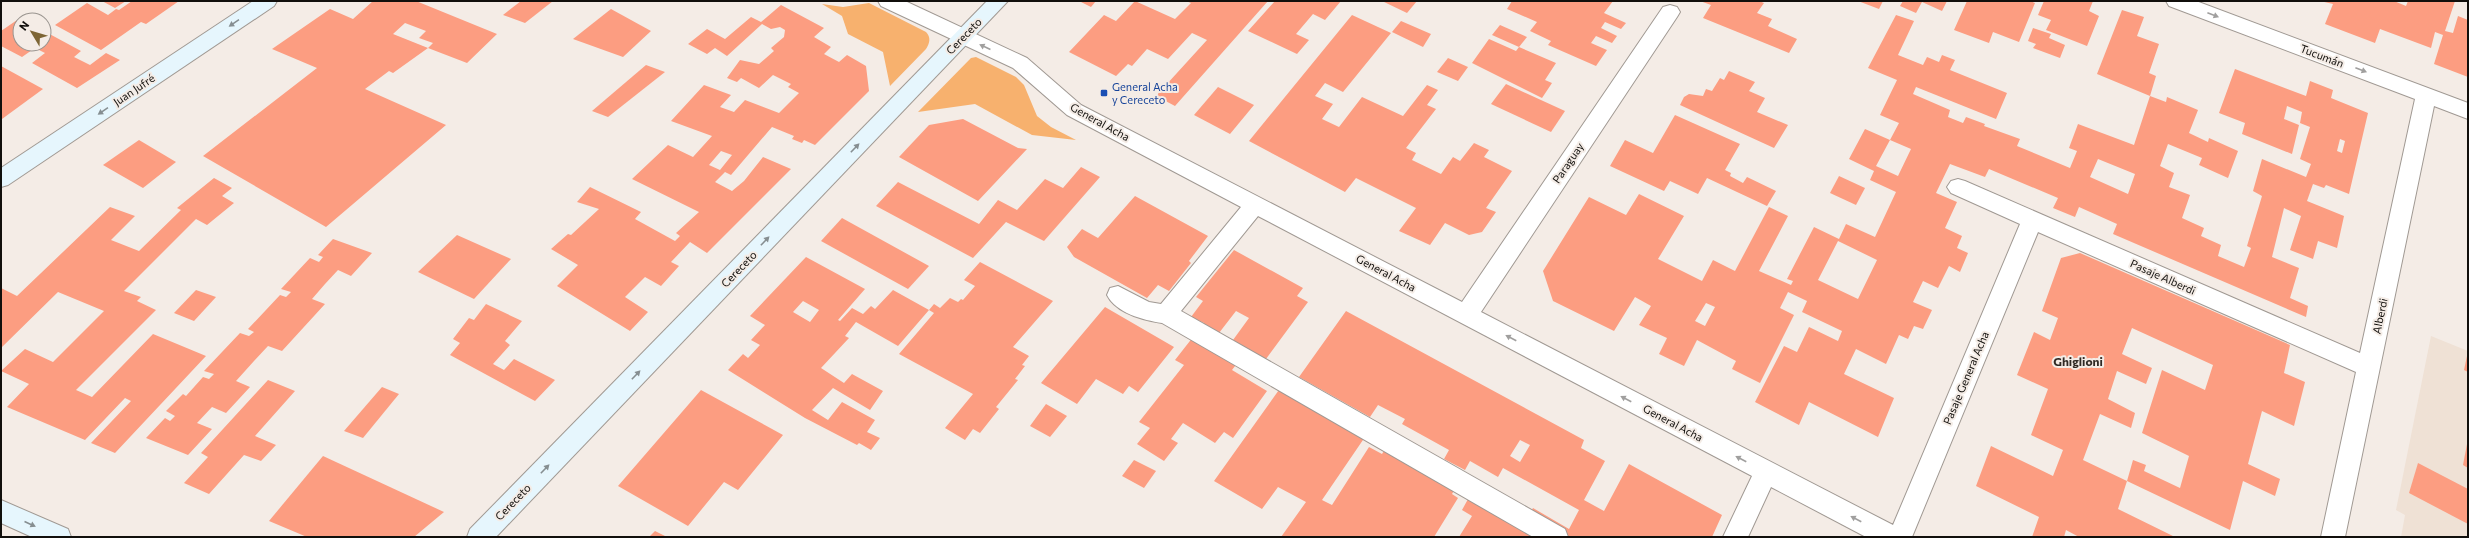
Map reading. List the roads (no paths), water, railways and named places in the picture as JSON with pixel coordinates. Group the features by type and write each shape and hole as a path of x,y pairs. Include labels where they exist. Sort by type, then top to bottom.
{"main road":[{"name":"Juan Jufré","path":"1,179 267,1"},
{"name":"Cereceto","path":"480,537 998,1"},
{"path":"1,511 59,537"}],"street":[{"name":"General Acha","path":"888,1 1020,63 1074,110 1891,537"},
{"name":"Tucumán","path":"2176,1 2468,111"},
{"name":"Paraguay","path":"1466,315 1670,12"},
{"name":"Alberdi","path":"2333,537 2426,95"},
{"name":"Pasaje Alberdi","path":"1958,187 2369,367"},
{"path":"1166,314 1255,204"},
{"name":"Pasaje General Acha","path":"1900,537 2032,220"},
{"path":"1118,295 1145,311 1166,314 1556,537"},
{"path":"1734,537 1766,472"}],"place":[{"name":"General Acha y Cereceto","path":"1104,93"}],"district":[{"name":"Ghiglioni","path":"2078,362"}]}
